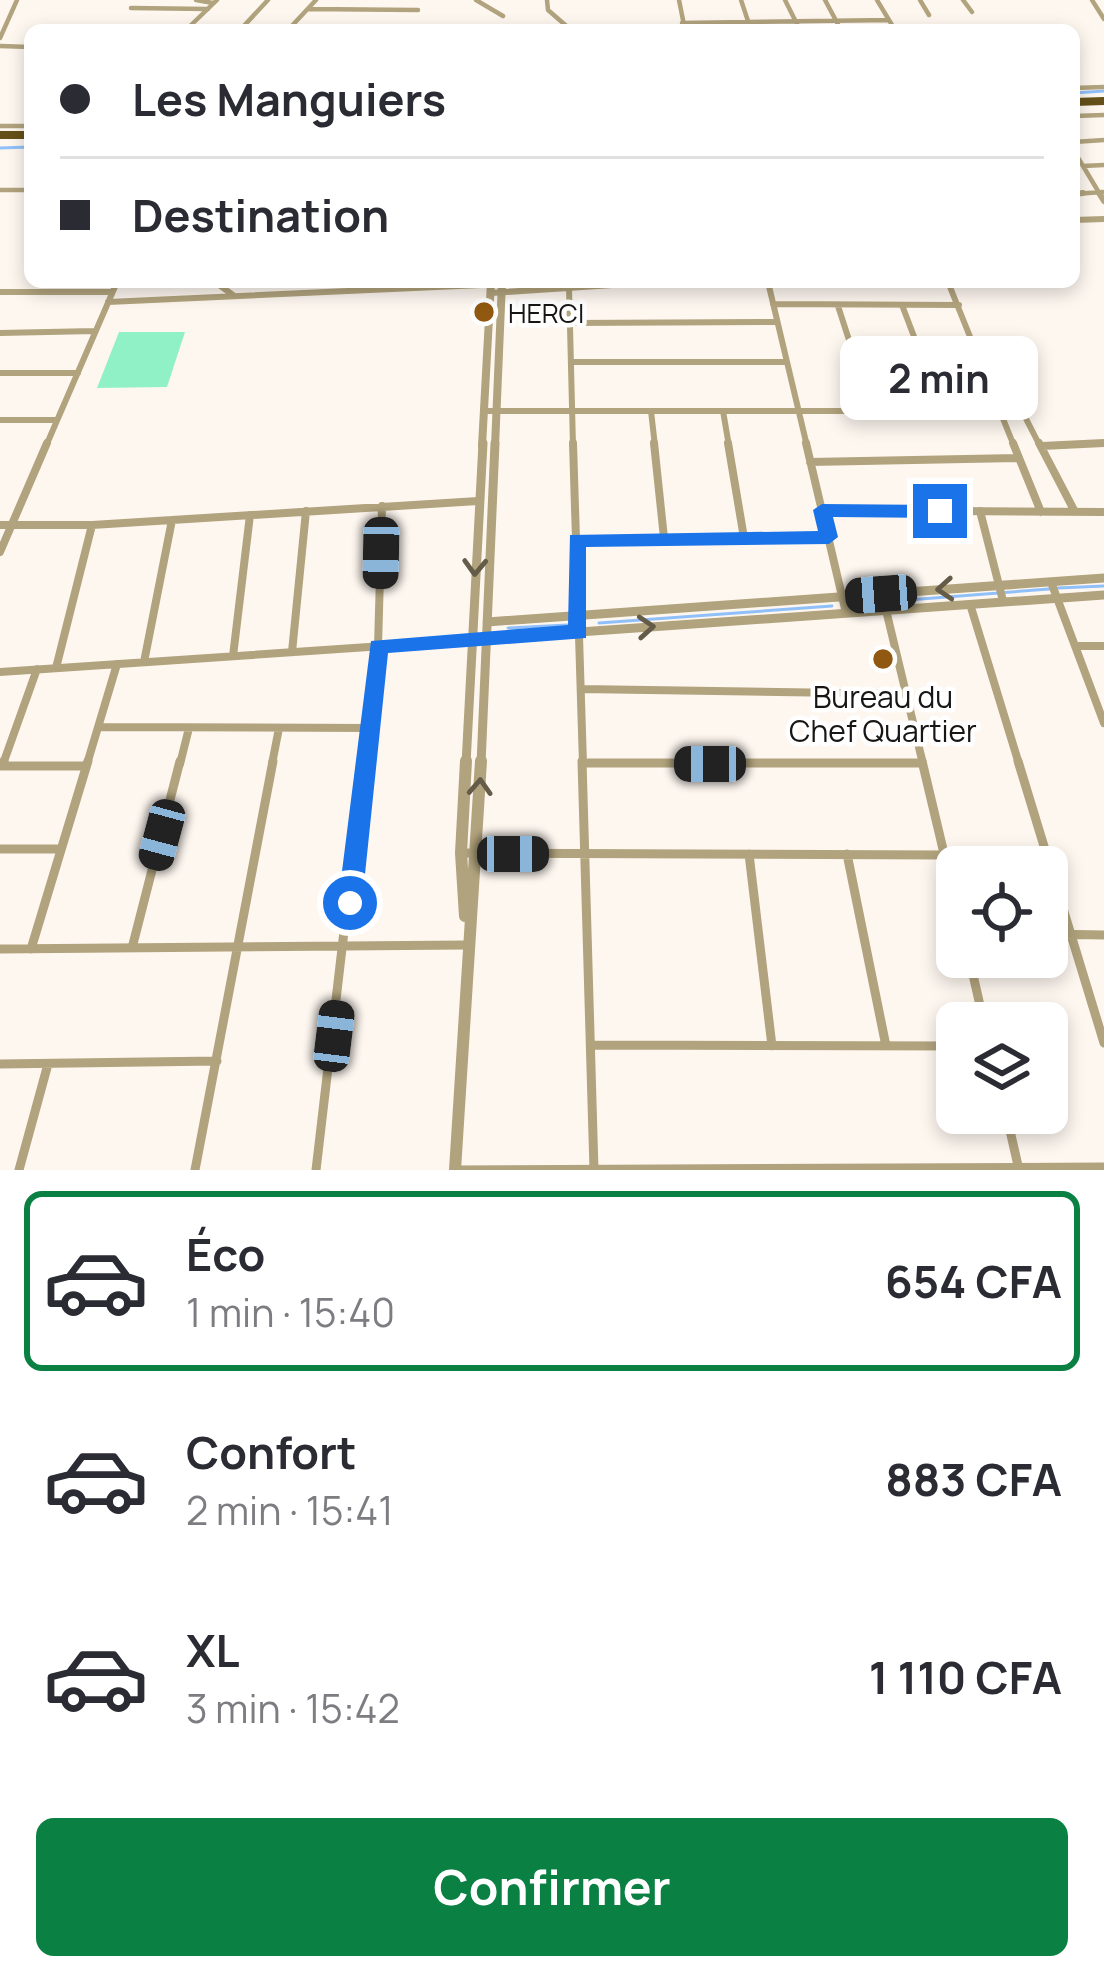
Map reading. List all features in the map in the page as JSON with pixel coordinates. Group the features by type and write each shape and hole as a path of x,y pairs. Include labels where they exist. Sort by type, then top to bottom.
{"street":[{"path":"0,42 16,0"},
{"path":"196,0 216,2"},
{"path":"243,24 268,0"},
{"path":"294,24 316,0"},
{"path":"476,0 502,16"},
{"path":"548,0 548,10 564,24"},
{"path":"741,0 748,21"},
{"path":"785,0 798,24"},
{"path":"825,0 838,24"},
{"path":"877,0 891,24"},
{"path":"920,0 929,14"},
{"path":"963,0 972,12"},
{"path":"1092,0 1104,19"},
{"path":"192,24 216,2"},
{"path":"131,8 208,9"},
{"path":"308,9 418,10"},
{"path":"709,24 889,20"},
{"path":"1080,159 1104,201"},
{"path":"1083,166 1104,165"},
{"path":"0,552 114,288"},
{"path":"223,288 236,297"},
{"path":"292,295 294,288"},
{"path":"108,302 384,288"},
{"path":"466,945 461,854 478,501 497,288"},
{"path":"497,288 497,411 477,854 466,945 454,1170 1104,1167"},
{"path":"569,288 594,1169"},
{"path":"769,288 846,613"},
{"path":"951,288 1041,512"},
{"path":"0,292 112,292"},
{"path":"773,304 959,305"},
{"path":"902,305 943,411"},
{"path":"838,306 872,411"},
{"path":"570,323 777,322"},
{"path":"0,333 95,332"},
{"path":"572,362 786,362"},
{"path":"0,374 78,373"},
{"path":"484,411 1022,411 1075,512"},
{"path":"651,411 664,538"},
{"path":"723,411 744,538"},
{"path":"0,420 57,420"},
{"path":"1042,446 1104,443"},
{"path":"810,462 1017,458"},
{"path":"0,525 92,525 478,501"},
{"path":"316,1170 370,728 382,506"},
{"path":"822,510 1104,512"},
{"path":"292,652 306,511"},
{"path":"980,512 1003,602"},
{"path":"233,656 250,515"},
{"path":"144,662 172,520"},
{"path":"56,668 92,525"},
{"path":"576,540 829,537"},
{"path":"473,623 1104,578"},
{"path":"1051,582 1104,723"},
{"path":"0,672 1104,595"},
{"path":"970,604 1104,1042"},
{"path":"886,610 942,846"},
{"path":"1075,646 1104,646"},
{"path":"31,949 117,664"},
{"path":"37,669 1,766 86,766"},
{"path":"580,689 906,694"},
{"path":"98,728 370,728"},
{"path":"132,948 189,728"},
{"path":"195,1170 279,728"},
{"path":"583,764 922,763"},
{"path":"0,849 61,849"},
{"path":"461,854 936,855"},
{"path":"749,854 772,1046"},
{"path":"847,854 886,1046"},
{"path":"1071,934 1104,935"},
{"path":"0,949 466,945"},
{"path":"591,1045 936,1046"},
{"path":"0,1064 217,1060"},
{"path":"20,1170 48,1064"},
{"path":"1011,1134 1019,1169"}],"green space":[{"path":"119,332 185,332 167,387 97,388"}],"waterway":[{"path":"1080,93 1104,91"},
{"path":"0,148 24,147"},
{"path":"1058,588 1104,586"},
{"path":"895,601 1049,589"},
{"path":"599,623 832,606"},
{"path":"508,628 567,625"}],"place":[{"name":"HERCI","path":"484,312"},
{"name":"Bureau du Chef Quartier","path":"883,659"}],"route":[{"path":"350,903 378,646 579,632 576,540 829,537 822,510 940,511"}]}
